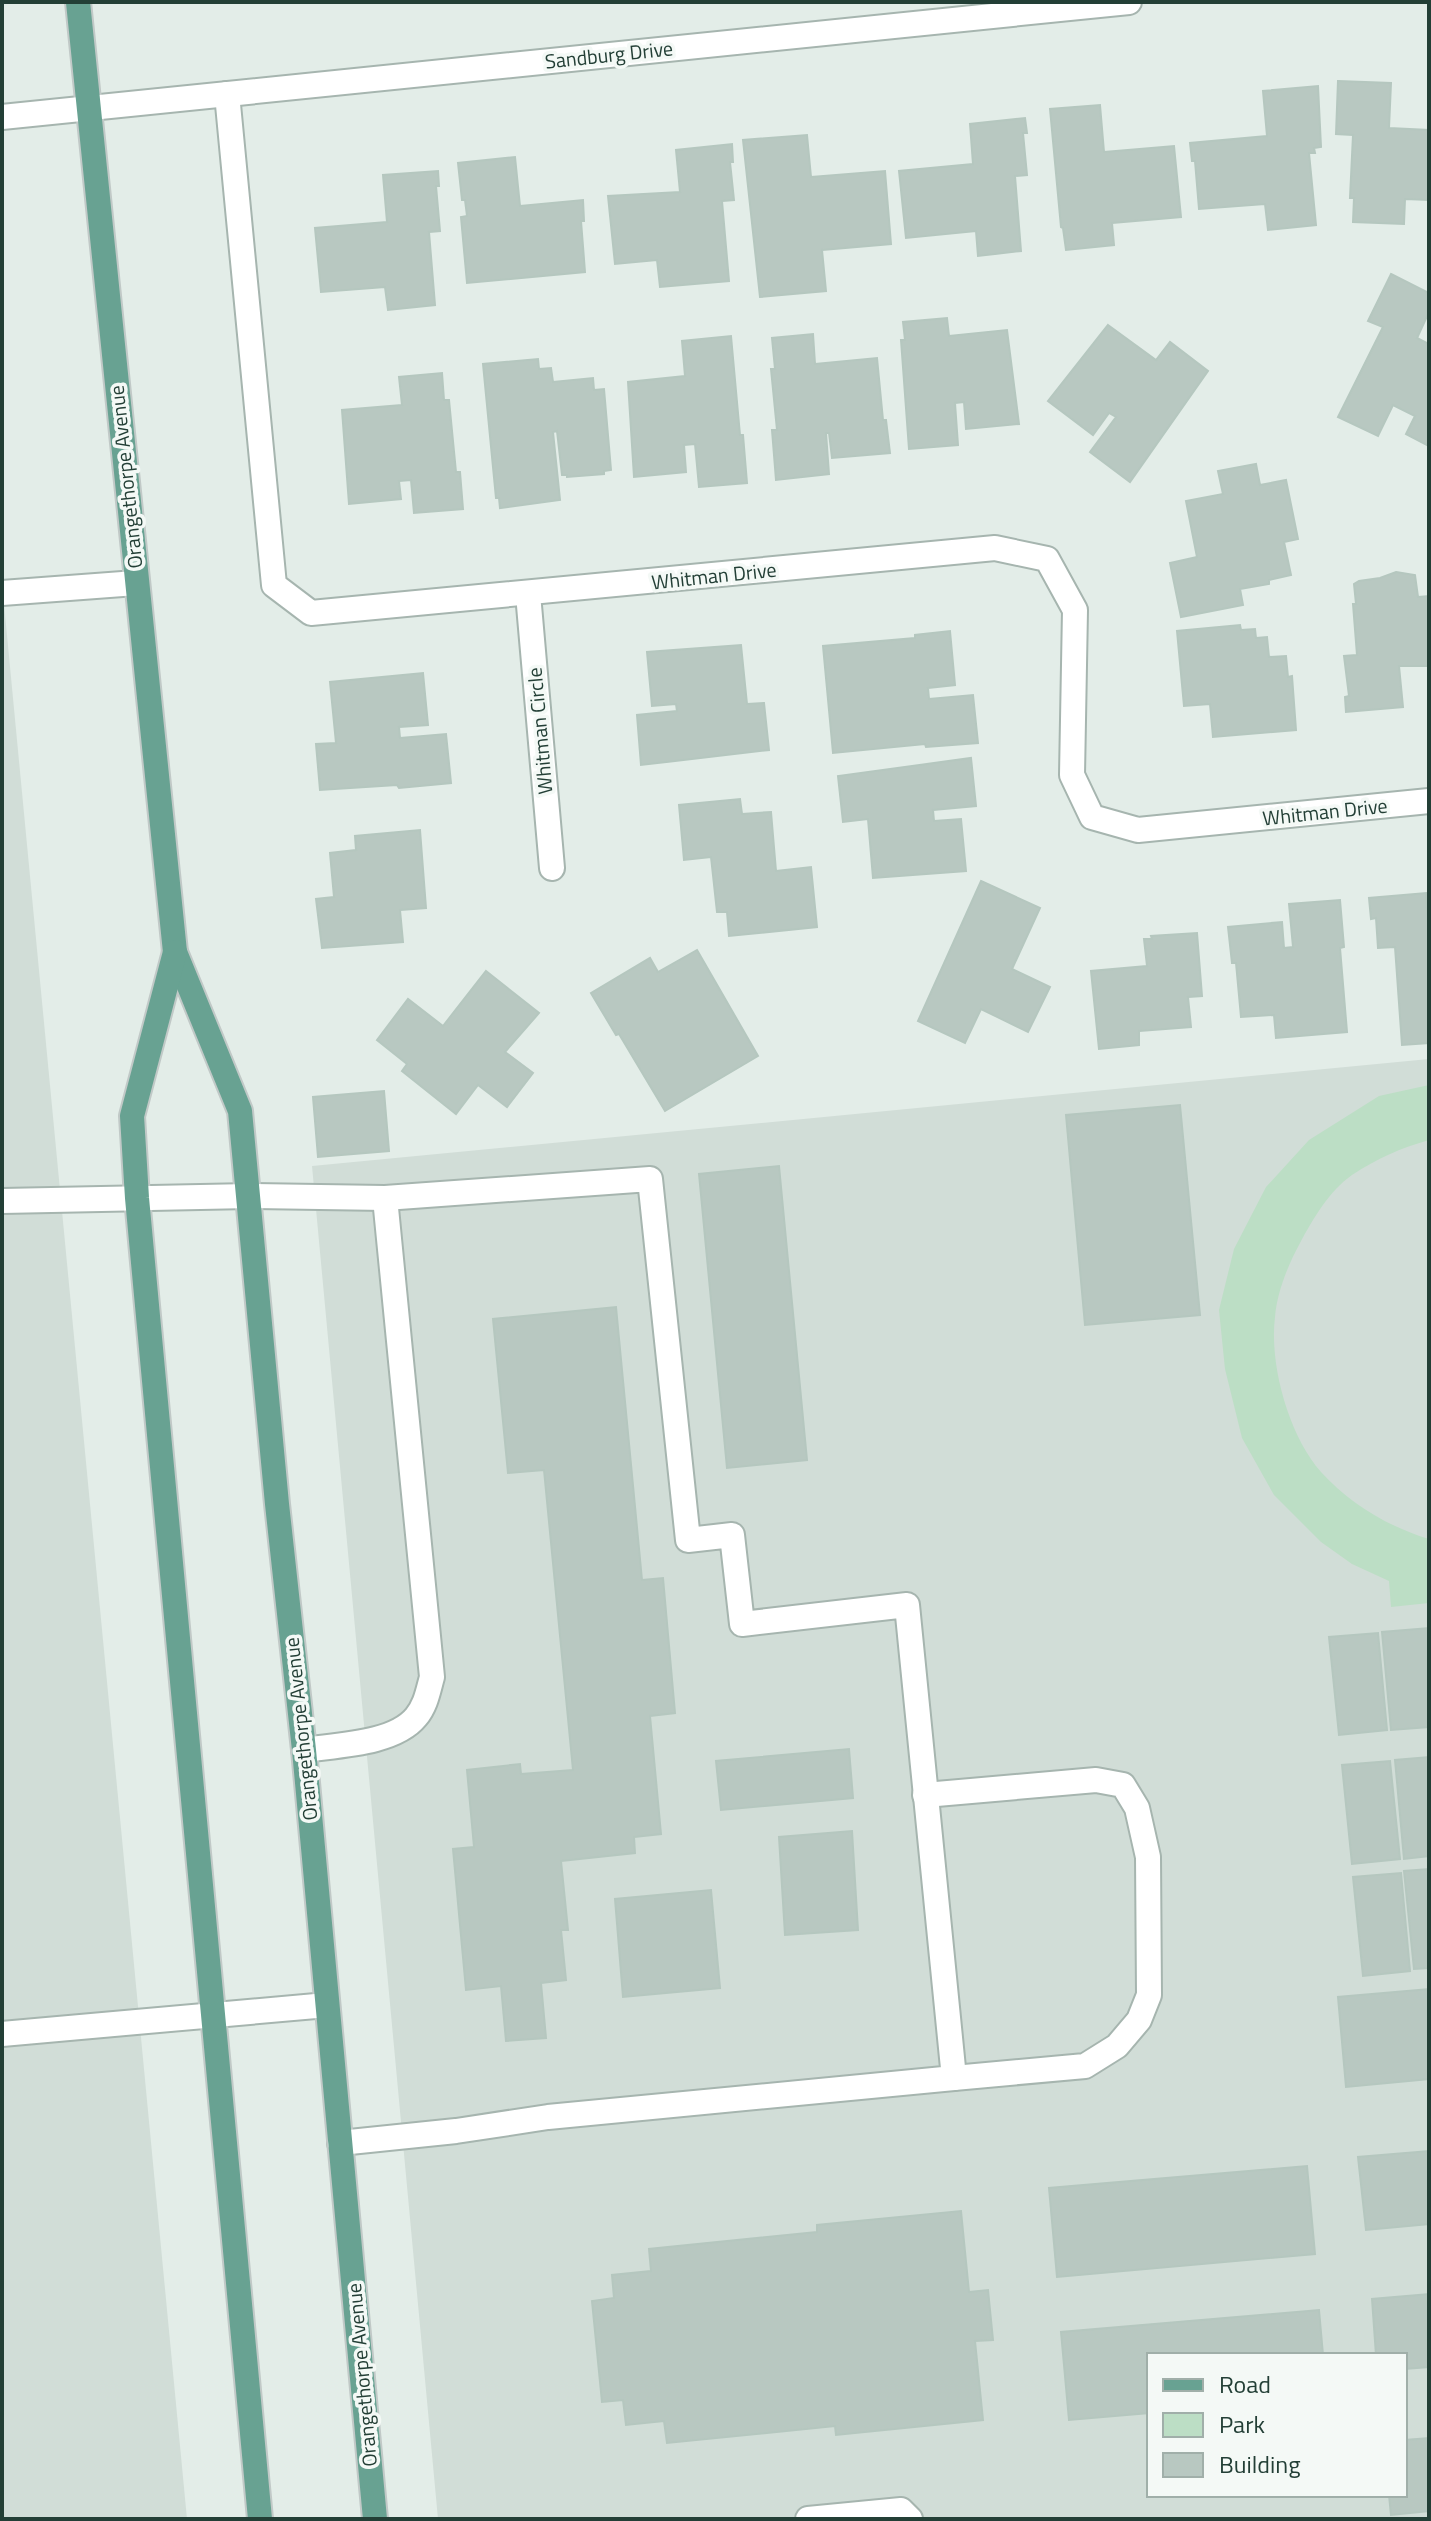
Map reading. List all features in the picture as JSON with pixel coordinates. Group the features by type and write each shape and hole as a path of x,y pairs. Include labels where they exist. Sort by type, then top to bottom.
{"main road":[{"name":"Orangethorpe Avenue","path":"78,2 175,952 240,1111 304,1750 375,2519"},
{"name":"Orangethorpe Avenue","path":"175,952 132,1116 137,1198 260,2519"}],"street":[{"name":"Sandburg Drive","path":"2,117 1129,2"},
{"name":"Whitman Drive","path":"227,94 274,585 311,613 995,548 1047,559 1075,610 1072,775 1092,817 1138,830 1429,801"},
{"path":"2,593 136,583"},
{"name":"Whitman Circle","path":"528,594 552,868"},
{"path":"2,1201 250,1196 385,1198 650,1179 688,1540 732,1535 742,1624 907,1605 954,2078"},
{"path":"304,1750 398,1732 415,1718 426,1702 432,1677 385,1198"},
{"path":"340,2143 456,2131 548,2117 1085,2066 1117,2046 1139,2020 1149,1995 1148,1857 1137,1808 1123,1785 1096,1780 925,1795"},
{"path":"2,2034 327,2005"},
{"path":"808,2519 901,2510 910,2519"}],"shaded area":[{"path":"2,583 187,2519 2,2519"},
{"path":"1429,1059 1429,2519 438,2519 312,1166"}],"green space":[{"path":"1429,1085 1429,1140 1370,1164 1352,1175 1329,1197 1291,1260 1275,1317 1278,1378 1291,1420 1310,1457 1332,1484 1357,1504 1399,1528 1429,1539 1429,1603 1391,1607 1389,1581 1352,1564 1321,1542 1274,1495 1242,1438 1225,1369 1219,1310 1234,1249 1266,1187 1309,1140 1379,1096"}],"building":[{"path":"1338,81 1391,83 1389,128 1429,130 1429,200 1405,199 1404,224 1353,222 1354,198 1350,198 1353,135 1336,134"},
{"path":"1318,86 1321,147 1314,148 1315,153 1309,153 1316,225 1268,230 1265,204 1199,209 1195,161 1192,161 1190,143 1267,136 1263,91"},
{"path":"1100,105 1104,152 1174,146 1181,217 1112,223 1114,245 1066,250 1050,109"},
{"path":"1025,118 1027,133 1023,133 1027,175 1015,176 1021,251 978,256 976,231 906,238 899,171 973,164 970,124"},
{"path":"807,135 811,177 885,171 891,244 822,250 826,291 760,297 743,140"},
{"path":"732,144 733,162 730,162 734,200 722,201 729,281 660,287 657,260 615,264 608,196 680,192 676,150"},
{"path":"515,157 520,206 583,200 584,221 581,221 585,272 467,283 461,217 467,216 458,163"},
{"path":"438,171 439,186 436,186 440,231 429,232 435,305 388,310 385,287 321,292 315,228 387,222 383,175"},
{"path":"1391,274 1429,293 1429,312 1417,338 1429,344 1429,446 1406,434 1415,416 1393,405 1378,436 1338,417 1383,327 1368,321"},
{"path":"947,318 949,336 1007,330 1019,424 966,429 964,402 955,403 958,445 909,449 901,340 905,340 903,322"},
{"path":"1108,325 1156,360 1170,342 1208,371 1130,482 1090,452 1116,417 1109,413 1093,435 1048,401"},
{"path":"813,334 815,364 877,358 883,420 886,420 890,453 832,458 829,433 826,433 829,474 776,480 772,430 777,430 771,369 775,369 772,338"},
{"path":"731,336 747,483 699,487 695,444 684,445 686,472 634,477 628,382 685,376 682,341"},
{"path":"538,359 539,369 551,368 553,382 593,378 594,390 604,389 611,470 604,471 604,474 562,475 557,431 553,432 560,500 500,508 499,498 496,498 483,364"},
{"path":"442,373 444,400 449,400 463,509 414,513 411,480 399,481 401,499 349,504 342,410 402,405 399,377"},
{"path":"1256,464 1260,485 1286,480 1298,539 1284,542 1291,575 1269,580 1269,584 1240,589 1243,605 1181,617 1170,563 1197,557 1186,501 1223,494 1218,471"},
{"path":"1396,572 1415,575 1418,597 1429,596 1429,666 1399,666 1403,707 1346,712 1345,697 1349,696 1344,656 1357,655 1354,584"},
{"path":"1240,625 1241,630 1255,629 1256,638 1267,637 1269,657 1286,656 1288,677 1292,676 1296,730 1213,737 1210,704 1184,706 1177,631"},
{"path":"950,631 955,685 928,688 929,699 973,695 978,743 926,747 925,744 833,753 823,646 915,638 915,635"},
{"path":"741,645 747,704 764,703 769,750 641,765 637,715 677,711 676,704 652,706 647,652"},
{"path":"423,673 428,725 399,727 400,738 446,734 451,783 320,790 316,744 336,743 330,682"},
{"path":"971,758 976,806 933,810 934,821 961,819 966,871 873,878 868,819 843,822 838,776"},
{"path":"740,799 742,814 771,812 776,871 811,867 817,927 729,936 727,912 717,912 711,857 684,860 679,805"},
{"path":"420,830 426,908 400,910 403,942 322,948 316,899 334,897 330,853 356,850 355,836"},
{"path":"981,881 1040,908 1012,969 1050,987 1028,1032 981,1009 965,1043 918,1021"},
{"path":"1426,893 1429,1043 1402,1045 1395,947 1378,948 1376,918 1371,919 1369,898"},
{"path":"1340,900 1344,947 1340,948 1347,1032 1276,1038 1274,1015 1241,1017 1236,963 1232,963 1228,927 1282,922 1284,948 1293,947 1289,904"},
{"path":"1197,933 1202,996 1188,997 1191,1027 1139,1031 1139,1045 1099,1049 1091,971 1147,966 1144,939"},
{"path":"697,950 758,1056 665,1111 591,993 650,958 658,972"},
{"path":"486,971 539,1013 505,1052 533,1073 507,1107 478,1085 456,1114 402,1071 407,1064 377,1040 408,999 443,1026"},
{"path":"384,1091 389,1151 318,1157 313,1097"},
{"path":"1180,1105 1200,1315 1085,1325 1066,1115"},
{"path":"779,1166 807,1460 727,1468 699,1174"},
{"path":"616,1307 642,1580 663,1578 675,1713 650,1716 661,1834 634,1837 635,1853 561,1861 568,1930 561,1930 566,1980 541,1983 546,2038 506,2041 501,1986 466,1990 453,1849 474,1847 467,1770 520,1764 521,1774 573,1770 544,1470 508,1473 493,1319"},
{"path":"1429,1628 1429,1727 1391,1730 1382,1632"},
{"path":"1378,1633 1387,1730 1339,1735 1329,1637"},
{"path":"849,1749 853,1798 721,1810 716,1761"},
{"path":"1429,1757 1429,1856 1404,1859 1395,1760"},
{"path":"1390,1761 1400,1859 1352,1864 1342,1765"},
{"path":"852,1831 858,1930 785,1935 779,1837"},
{"path":"1429,1869 1429,1968 1414,1969 1404,1871"},
{"path":"1401,1873 1410,1971 1363,1976 1353,1877"},
{"path":"711,1890 720,1988 623,1997 615,1899"},
{"path":"1429,1989 1429,2079 1346,2087 1338,1997"},
{"path":"1429,2151 1429,2224 1366,2230 1358,2157"},
{"path":"1307,2166 1315,2254 1057,2277 1049,2188"},
{"path":"961,2211 969,2292 988,2290 993,2340 975,2341 983,2420 836,2435 835,2426 667,2443 664,2421 626,2425 623,2400 602,2402 592,2301 614,2298 612,2275 651,2271 649,2249 817,2232 817,2225"},
{"path":"1429,2294 1429,2367 1407,2369 1407,2353 1376,2353 1372,2299"},
{"path":"1319,2310 1323,2353 1147,2353 1147,2413 1069,2420 1061,2332"},
{"path":"1429,2438 1429,2511 1391,2515 1389,2497 1407,2497 1407,2440"}]}
